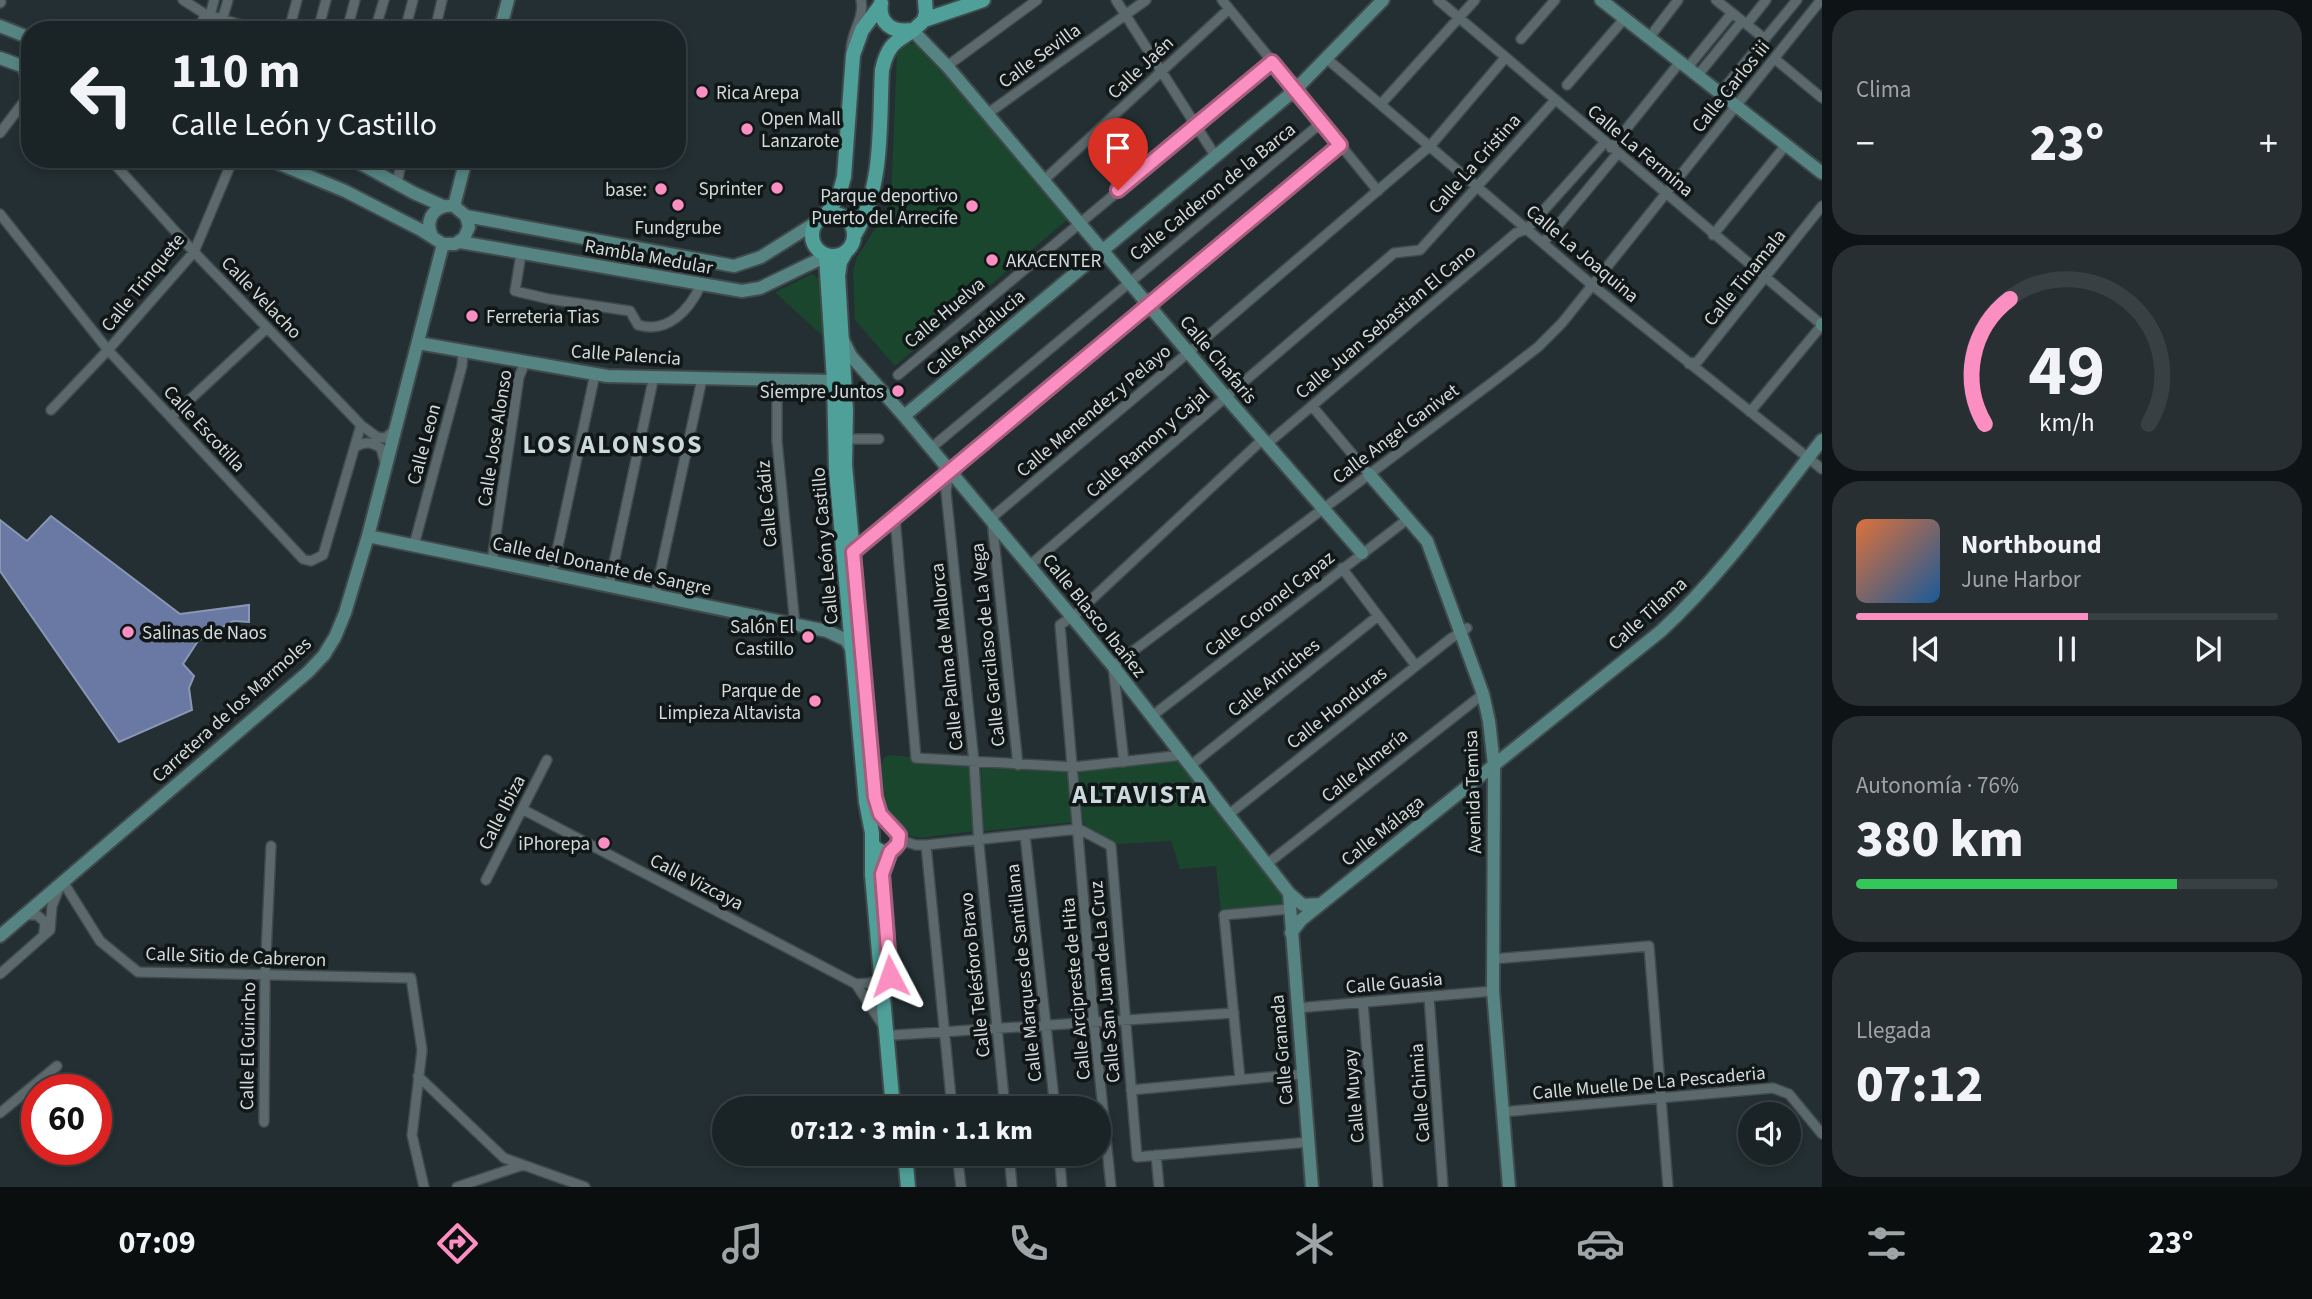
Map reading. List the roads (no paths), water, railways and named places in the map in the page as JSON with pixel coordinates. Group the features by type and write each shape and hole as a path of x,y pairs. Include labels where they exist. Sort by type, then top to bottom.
{"main road":[{"path":"924,20 925,0"},
{"path":"881,3 862,30 853,55 844,177 839,195 820,219 812,238 814,246 826,256 845,253 850,248 876,184 882,70 889,47 924,20 983,0"},
{"path":"881,3 881,16 889,27 901,32 912,30"},
{"path":"820,219 842,215 853,226 855,234"},
{"name":"Calle León y Castillo","path":"845,253 840,262 838,276 843,340 845,465 875,797 880,814 888,823"},
{"name":"Calle León y Castillo","path":"826,256 834,381 836,470 866,802 872,838 876,980 890,1033 899,1096"},
{"path":"888,823 896,829 900,840 895,849 881,852 872,838 880,825 888,823"},
{"name":"Calle León y Castillo","path":"890,852 882,874 893,1096"},
{"path":"898,1166 900,1187"},
{"path":"906,1166 908,1187"}],"street":[{"path":"183,0 208,15 226,21"},
{"path":"204,21 214,0"},
{"path":"222,20 228,0"},
{"path":"291,21 297,0"},
{"path":"320,21 326,0"},
{"path":"349,21 355,0"},
{"path":"378,21 384,0"},
{"path":"407,21 412,0"},
{"path":"437,21 442,0"},
{"path":"502,21 508,0"},
{"path":"852,70 851,39 861,17 861,0"},
{"path":"947,66 1037,0"},
{"path":"1116,0 1163,69 1216,156"},
{"name":"Calle Sevilla","path":"987,114 1146,0"},
{"path":"1222,0 1378,191"},
{"name":"Calle Andalucia","path":"904,416 1295,90 1383,0"},
{"name":"Calle La Fermina","path":"1438,0 1822,325"},
{"path":"1381,104 1475,0"},
{"path":"1521,39 1555,0"},
{"path":"1601,0 1822,173"},
{"path":"1649,38 1678,0"},
{"path":"1716,0 1765,39"},
{"path":"1689,68 1745,23 1766,0"},
{"path":"1720,93 1797,0"},
{"name":"Calle Carlos iii","path":"1667,194 1821,0"},
{"name":"Calle Jaén","path":"1044,180 1229,9"},
{"path":"1543,243 1612,148 1689,68 1732,13"},
{"path":"1567,85 1624,19"},
{"path":"0,26 21,34"},
{"name":"Calle Chafaris","path":"912,30 947,66 1128,282 1362,553"},
{"path":"0,58 21,67"},
{"name":"Calle La Joaquina","path":"1326,58 1592,285 1822,469"},
{"name":"Calle Menendez y Pelayo","path":"992,520 996,513 1431,145 1505,58"},
{"path":"1775,59 1822,97"},
{"name":"Calle Huelva","path":"898,375 1272,62"},
{"name":"Calle La Cristina","path":"1420,250 1555,100"},
{"path":"0,133 21,105"},
{"name":"Calle Calderon de la Barca","path":"931,448 1321,123"},
{"path":"853,552 1340,145"},
{"path":"1713,235 1786,145"},
{"name":"Calle Juan Sebastian El Cano","path":"1070,616 1265,442 1312,406 1516,233 1527,229 1612,148"},
{"name":"Calle Velacho","path":"118,168 194,252 361,425 377,438 385,438 396,429"},
{"name":"Calle Trinquete","path":"51,410 194,252 229,168"},
{"path":"290,168 345,191 443,244 460,242 467,233 466,216 449,206 414,193 369,168"},
{"path":"397,183 400,168"},
{"path":"449,206 463,168"},
{"name":"Calle Angel Ganivet","path":"1113,666 1538,347 1562,323 1667,194"},
{"path":"432,236 430,218 438,208 449,206"},
{"name":"Calle Tinamala","path":"1689,365 1698,361 1822,206"},
{"name":"Calle Escotilla","path":"0,214 108,350 303,559 311,561 323,555 361,425"},
{"name":"Rambla Medular","path":"466,216 734,266 752,262 820,219"},
{"name":"Rambla Medular","path":"460,242 742,291 760,288 826,256"},
{"name":"Carretera de los Marmoles","path":"0,936 288,690 324,655 345,613 368,536 386,467 386,447 396,429 443,244"},
{"name":"Calle Ramon y Cajal","path":"1030,565 1394,253 1420,250"},
{"path":"521,254 515,291 630,311 638,325 649,328 677,320 697,295 701,285"},
{"path":"800,267 814,265 822,268 826,274"},
{"path":"1750,412 1822,325"},
{"path":"171,417 267,328"},
{"name":"Calle Blasco Ibañez","path":"843,340 851,356 1113,666 1289,893"},
{"name":"Calle Palencia","path":"418,343 595,374 834,381"},
{"name":"Calle Leon","path":"414,545 462,366 463,352"},
{"name":"Calle Jose Alonso","path":"492,561 519,377 524,362"},
{"path":"552,574 595,374"},
{"path":"608,586 654,376"},
{"path":"655,596 702,379"},
{"name":"Calle Cádiz","path":"777,380 777,441 795,625"},
{"name":"Avenida Temisa","path":"1312,406 1433,539 1483,694 1497,762"},
{"path":"846,439 879,439"},
{"name":"Calle Tilama","path":"1497,762 1683,611 1822,440"},
{"path":"355,447 364,442 386,447"},
{"name":"Calle Palma de Mallorca","path":"949,471 946,492 974,762 979,839"},
{"name":"Avenida Temisa","path":"1372,471 1427,541 1493,701 1497,762 1493,991 1507,1187"},
{"path":"895,518 916,758 1074,767 1124,762 1186,761"},
{"name":"Calle Coronel Capaz","path":"1152,716 1409,518"},
{"name":"Calle Garcilaso de La Vega","path":"992,520 1018,765"},
{"name":"Calle del Donante de Sangre","path":"368,536 827,631 846,640 852,650"},
{"path":"1342,568 1416,666"},
{"name":"Calle Arcipreste de Hita","path":"1070,616 1060,625 1111,1187"},
{"name":"Calle Arniches","path":"1186,761 1378,616"},
{"path":"827,631 839,630 849,618"},
{"name":"Calle Honduras","path":"1228,815 1464,630"},
{"path":"1113,666 1124,762"},
{"name":"Calle Almería","path":"1267,864 1483,694"},
{"name":"Calle Ibiza","path":"486,880 547,760"},
{"name":"Calle Málaga","path":"1291,933 1301,919 1497,762"},
{"name":"Calle Vizcaya","path":"522,809 856,984"},
{"path":"900,840 926,845 1079,829"},
{"name":"Calle San Juan de La Cruz","path":"1079,829 1111,846 1137,1157 1156,1155"},
{"name":"Calle Marques de Santillana","path":"1025,835 1054,1096"},
{"name":"Calle Telésforo Bravo","path":"979,839 1004,1096"},
{"path":"926,845 951,1096"},
{"name":"Calle El Guincho","path":"264,1122 265,976 271,846"},
{"path":"0,974 50,930 52,906 66,879"},
{"name":"Calle Sitio de Cabreron","path":"66,879 65,885 100,941 138,972 411,978 422,1050 418,1076"},
{"path":"1289,893 1303,905 1320,904"},
{"name":"Calle Granada","path":"1289,893 1312,1187"},
{"path":"1240,1079 1224,915 1290,909"},
{"path":"25,915 37,915 45,922 45,930 40,939"},
{"path":"1493,960 1649,946 1668,1187"},
{"path":"876,980 856,984 890,1033 1234,1013"},
{"path":"866,999 876,980"},
{"name":"Calle Guasia","path":"1297,1008 1493,991"},
{"name":"Calle Chimia","path":"1429,997 1443,1187"},
{"name":"Calle Muyay","path":"1363,1003 1378,1187"},
{"path":"0,1113 57,1066"},
{"path":"1131,1090 1303,1074"},
{"path":"418,1076 504,1158 585,1187"},
{"path":"418,1076 412,1135 424,1187"},
{"name":"Calle Muelle De La Pescaderia","path":"1502,1112 1773,1088 1789,1094 1822,1134"},
{"path":"1159,1187 1156,1155 1309,1142"},
{"path":"457,1187 472,1185 523,1165"},
{"path":"959,1166 961,1187"},
{"path":"1010,1166 1012,1187"},
{"path":"1060,1166 1062,1187"}],"water":[{"name":"Salinas de Naos","path":"51,516 180,614 249,605 249,622 233,621 198,641 183,664 194,676 189,688 192,710 119,742 0,571 0,520 27,541"}],"place":[{"name":"Rica Arepa","path":"702,92"},
{"name":"Open Mall Lanzarote","path":"747,129"},
{"name":"Sprinter","path":"777,188"},
{"name":"base:","path":"661,189"},
{"name":"Fundgrube","path":"678,205"},
{"name":"Parque deportivo Puerto del Arrecife","path":"972,206"},
{"name":"AKACENTER","path":"992,260"},
{"name":"Ferreteria Tias","path":"472,316"},
{"name":"Siempre Juntos","path":"898,391"},
{"name":"Salinas de Naos","path":"128,632"},
{"name":"Salón El Castillo","path":"808,637"},
{"name":"Parque de Limpieza Altavista","path":"815,701"},
{"name":"iPhorepa","path":"604,843"}],"district":[{"name":"LOS ALONSOS","path":"613,444"},
{"name":"ALTAVISTA","path":"1140,794"}]}
